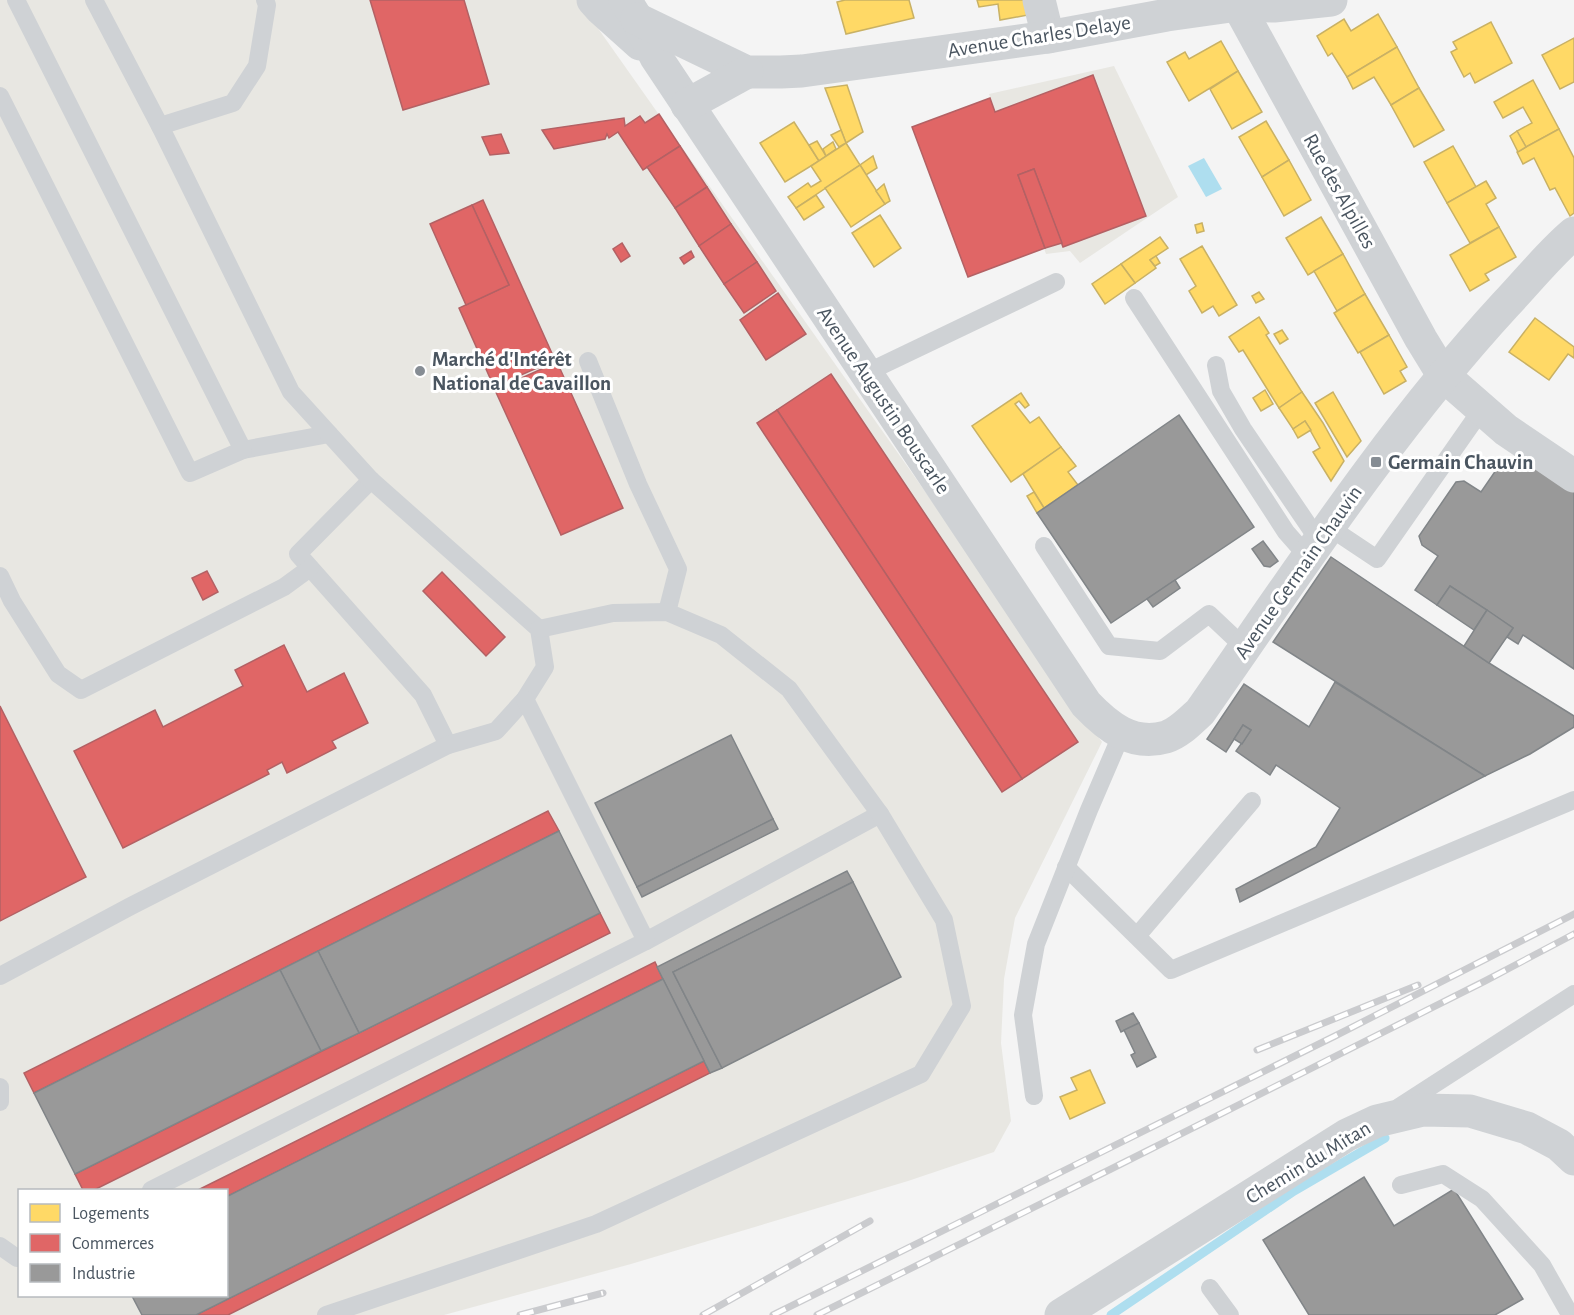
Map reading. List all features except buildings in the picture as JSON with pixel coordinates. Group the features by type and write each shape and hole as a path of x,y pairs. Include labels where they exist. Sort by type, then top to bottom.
{"street":[{"path":"593,0 656,57"},
{"path":"1039,0 1048,37"},
{"name":"Avenue Charles Delaye","path":"631,10 747,72 781,72 1048,37 1167,15 1238,5 1331,0"},
{"name":"Rue des Alpilles","path":"1238,5 1443,375 1506,430 1574,476"},
{"path":"631,10 656,57"},
{"name":"Avenue Augustin Bouscarle","path":"656,57 1086,704 1104,722 1122,733"},
{"name":"Avenue Charles Delaye","path":"687,105 747,72"},
{"name":"Avenue Germain Chauvin","path":"1122,733 1138,738 1166,737 1184,727 1200,712 1376,462 1443,375 1574,233"},
{"name":"Chemin du Mitan","path":"1061,1315 1347,1135 1377,1121 1423,1110 1470,1111 1527,1128 1559,1145 1574,1159"}],"lane":[{"path":"16,0 243,450"},
{"path":"0,976 448,745 496,731 525,699 545,667 539,629 370,480 291,392 160,126 94,0"},
{"path":"160,126 233,103 257,66 267,5 265,0"},
{"path":"0,96 190,473 243,450 329,434"},
{"path":"866,373 1056,282"},
{"path":"1134,298 1286,532 1377,559 1482,409"},
{"path":"588,361 638,484 678,569 667,612"},
{"path":"1216,365 1221,391 1243,429 1319,542"},
{"path":"370,480 298,554 423,695 448,745"},
{"path":"1044,546 1109,646 1160,651 1209,614 1245,648"},
{"path":"0,576 12,601 58,674 81,690 284,587 310,568"},
{"path":"326,1315 596,1224 921,1074 962,1006 944,920 880,814 789,689 721,635 667,612 613,614 539,629"},
{"path":"525,699 646,941"},
{"path":"1034,1096 1023,1016 1036,944 1122,733"},
{"path":"1066,867 1171,970 1574,800"},
{"path":"1137,936 1252,801"},
{"path":"155,1189 646,941 880,814"},
{"path":"1377,1121 1574,994"},
{"path":"0,1087 0,1102"},
{"path":"1401,1185 1443,1174 1482,1199 1542,1265 1569,1310"},
{"path":"0,1246 18,1258"},
{"path":"1210,1288 1230,1315"}],"shaded area":[{"name":"Marché d'Intérêt National de Cavaillon","path":"0,0 578,0 1102,742 1015,918 1004,979 1001,1043 1011,1121 994,1152 908,1181 631,1264 444,1315 0,1315"},
{"path":"1114,66 1178,197 1080,263 1070,251 1046,254 989,94"}],"water":[{"path":"1204,158 1222,189 1206,197 1188,166"}],"waterway":[{"path":"1111,1315 1294,1191 1385,1138"}],"railway":[{"path":"773,1315 1335,1036 1574,914"},
{"path":"817,1315 1485,981 1574,934"},
{"path":"1257,1050 1418,985"},
{"path":"703,1315 870,1221"},
{"path":"520,1315 603,1293"}],"place":[{"name":"Marché d'Intérêt National de Cavaillon","path":"420,371"},
{"name":"Germain Chauvin","path":"1376,462"}]}
